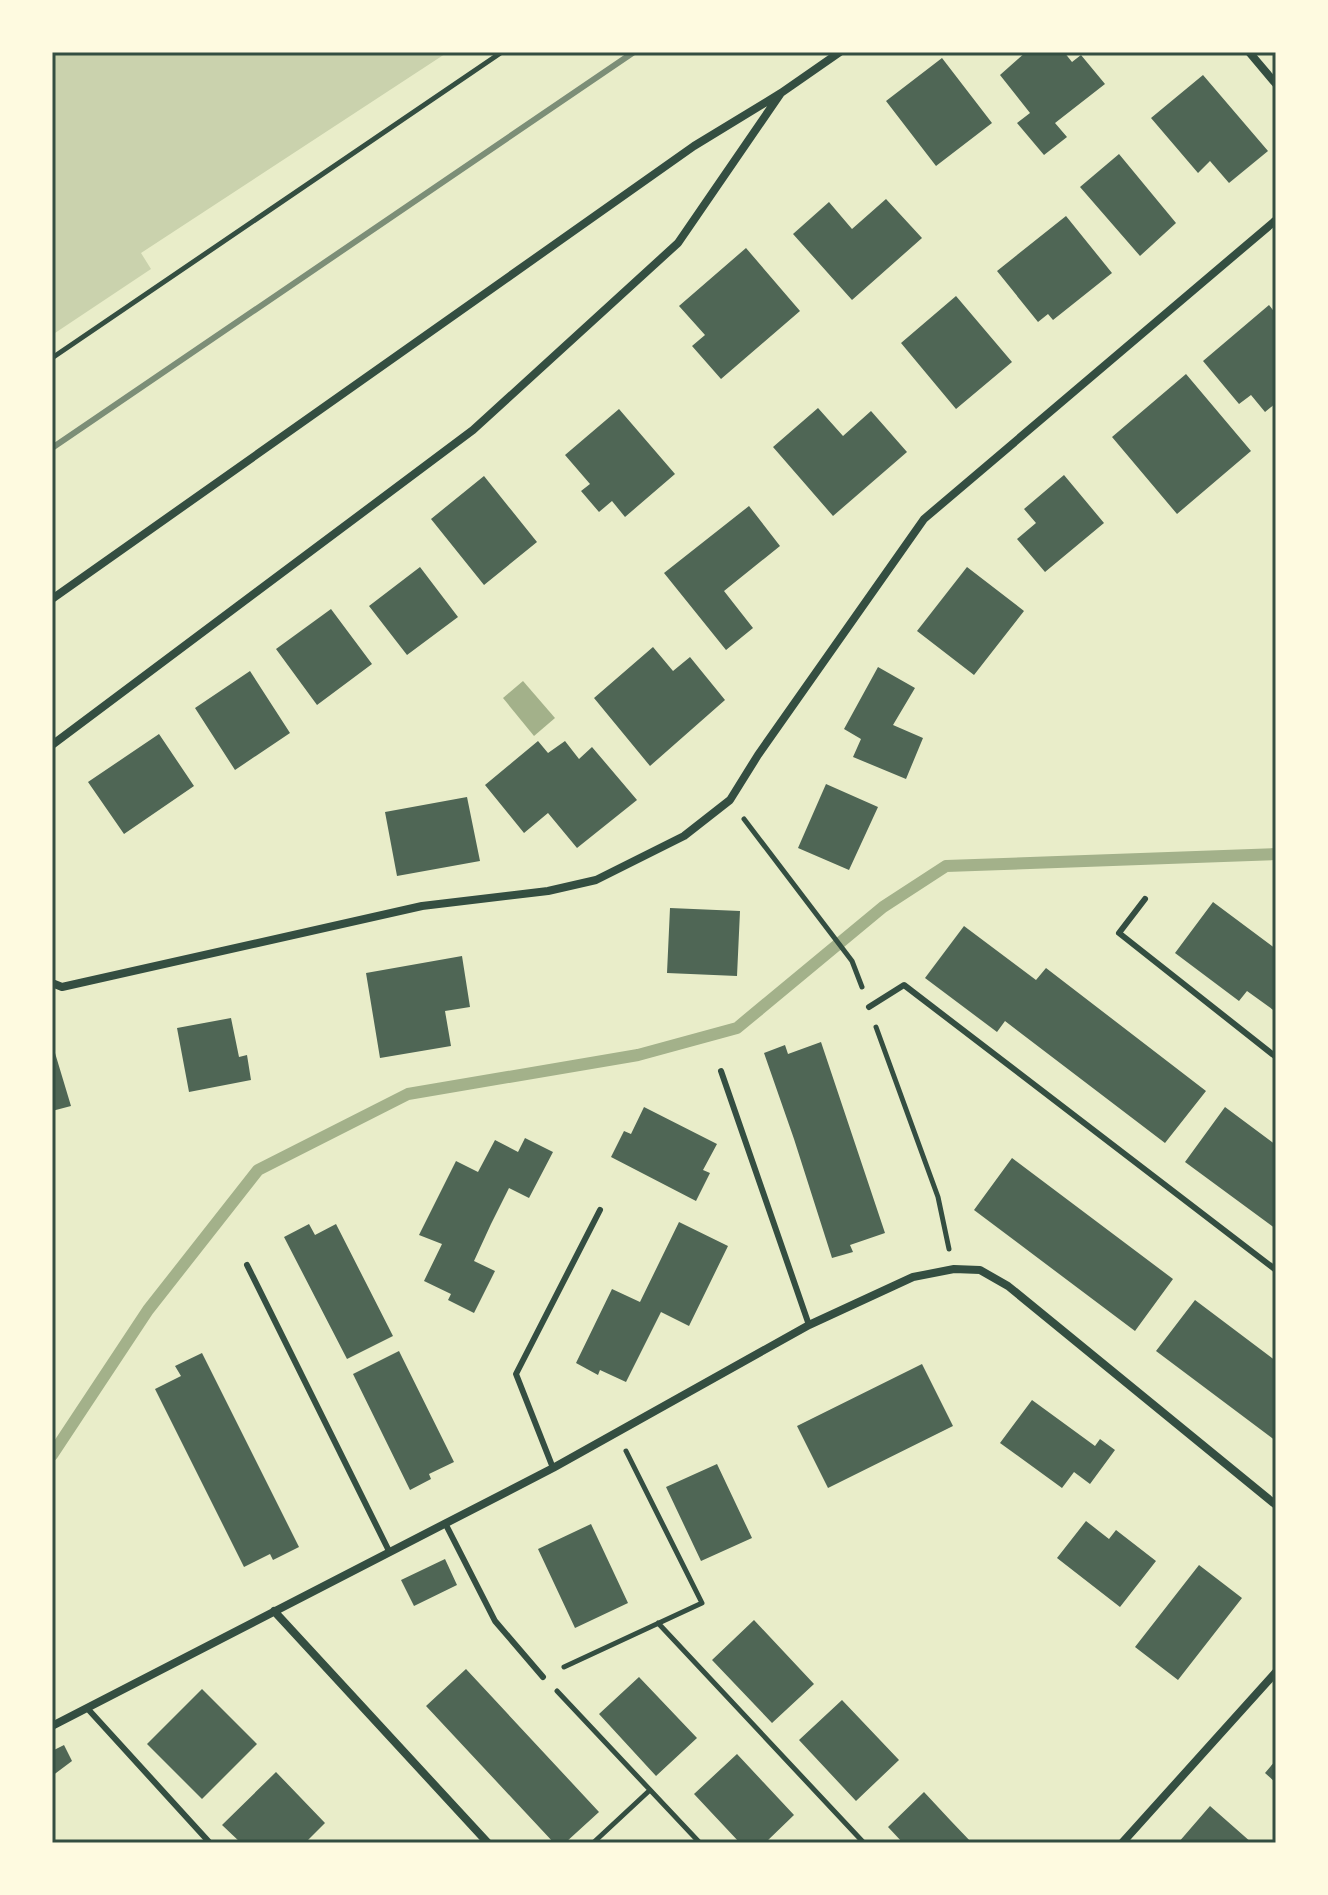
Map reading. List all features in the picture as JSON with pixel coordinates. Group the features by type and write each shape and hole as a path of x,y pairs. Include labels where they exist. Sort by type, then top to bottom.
{"street":[{"path":"52,599 694,146 781,93 840,52"},
{"path":"1249,52 1276,84"},
{"path":"52,745 473,430 678,243 781,93"},
{"path":"52,983 62,987 422,906 548,891 596,880 684,836 730,800 758,755 924,519 1276,220"},
{"path":"52,1726 553,1468 809,1325 913,1277 954,1269 980,1270 1008,1286 1276,1505"},
{"path":"274,1611 488,1843"},
{"path":"1122,1843 1276,1672"}],"lane":[{"path":"1145,899 1119,933 1276,1057"},
{"path":"869,1007 904,985 1276,1270"},
{"path":"721,1071 809,1325"},
{"path":"553,1468 516,1374 600,1210"},
{"path":"247,1265 389,1551"},
{"path":"445,1523 495,1621 543,1677"},
{"path":"87,1708 210,1843"}],"path":[{"path":"52,358 502,52"},
{"path":"730,800 852,961 938,1197 954,1269"},
{"path":"617,1433 702,1603 543,1677 700,1843"},
{"path":"658,1623 864,1843"},
{"path":"593,1843 650,1790"}],"shaded area":[{"path":"52,52 448,52 141,253 151,269 52,335"},
{"path":"523,681 555,718 534,736 503,698"}],"building":[{"path":"1026,52 1064,52 1072,62 1081,55 1105,84 1055,123 1067,137 1044,155 1017,123 1030,113 1000,75"},
{"path":"942,58 992,123 936,166 886,101"},
{"path":"1203,75 1268,151 1229,183 1210,161 1198,173 1151,118"},
{"path":"1119,154 1176,223 1140,256 1080,187"},
{"path":"886,199 922,238 852,300 793,234 829,202 852,229"},
{"path":"1066,216 1112,273 1053,320 1048,314 1038,322 997,271"},
{"path":"746,248 800,311 721,379 692,346 705,335 679,306"},
{"path":"956,296 1012,362 956,409 901,343"},
{"path":"1269,305 1276,314 1276,403 1265,412 1251,395 1239,404 1203,361"},
{"path":"1186,374 1251,451 1177,514 1112,437"},
{"path":"818,408 843,436 871,411 907,452 833,516 773,447"},
{"path":"619,409 675,474 625,517 612,501 599,512 581,491 590,484 565,455"},
{"path":"1064,475 1104,523 1045,572 1017,539 1036,523 1024,509"},
{"path":"484,476 537,542 484,585 431,519"},
{"path":"749,506 780,546 724,591 753,628 726,650 664,573"},
{"path":"420,567 458,617 407,655 369,606"},
{"path":"967,567 1024,611 974,675 917,631"},
{"path":"331,609 372,664 317,705 276,649"},
{"path":"653,647 673,671 690,657 725,700 650,766 594,698"},
{"path":"878,667 915,688 893,725 923,738 906,779 853,757 861,739 844,729"},
{"path":"250,671 290,733 235,770 195,708"},
{"path":"159,734 194,786 124,834 88,782"},
{"path":"538,741 548,753 565,741 579,759 592,747 637,800 577,848 548,813 524,833 485,785"},
{"path":"826,784 878,807 849,870 798,848"},
{"path":"467,797 480,861 397,876 385,812"},
{"path":"1213,902 1276,949 1276,1012 1247,991 1239,1001 1175,953"},
{"path":"670,908 740,911 737,976 667,973"},
{"path":"964,926 1036,980 1046,968 1206,1091 1165,1143 1005,1021 997,1032 925,978"},
{"path":"462,956 470,1007 445,1011 451,1046 380,1058 366,973"},
{"path":"231,1018 239,1057 247,1055 251,1080 189,1092 177,1028"},
{"path":"821,1042 885,1233 850,1245 853,1252 832,1258 764,1053 785,1045 788,1054"},
{"path":"52,1043 71,1106 52,1111"},
{"path":"644,1107 717,1144 703,1170 710,1173 696,1201 611,1157 624,1131 631,1134"},
{"path":"1225,1107 1276,1145 1276,1229 1185,1162"},
{"path":"525,1138 553,1152 529,1198 509,1188 491,1224 474,1261 495,1271 474,1313 448,1300 451,1294 424,1281 442,1244 419,1235 456,1161 478,1172 495,1140 518,1152"},
{"path":"1012,1158 1173,1279 1135,1331 974,1210"},
{"path":"679,1222 728,1246 689,1326 661,1312 626,1382 600,1370 598,1375 576,1363 612,1289 640,1302"},
{"path":"309,1224 315,1235 336,1224 393,1336 347,1359 284,1237"},
{"path":"1195,1300 1276,1361 1276,1441 1156,1351"},
{"path":"399,1351 454,1462 429,1474 431,1479 410,1490 353,1374"},
{"path":"202,1353 299,1547 273,1560 270,1554 244,1567 155,1389 181,1376 175,1366"},
{"path":"922,1364 953,1426 828,1488 797,1426"},
{"path":"1032,1400 1095,1446 1100,1439 1115,1450 1090,1484 1074,1472 1062,1488 1000,1443"},
{"path":"717,1464 752,1538 701,1561 666,1487"},
{"path":"1086,1521 1109,1539 1116,1530 1156,1561 1120,1607 1057,1558"},
{"path":"591,1524 628,1603 575,1628 538,1549"},
{"path":"445,1559 457,1585 414,1606 401,1580"},
{"path":"1199,1565 1242,1598 1178,1680 1135,1647"},
{"path":"754,1620 814,1684 772,1723 712,1660"},
{"path":"466,1669 599,1812 565,1843 554,1843 426,1706"},
{"path":"639,1677 697,1738 656,1776 599,1714"},
{"path":"202,1689 257,1744 202,1799 147,1744"},
{"path":"842,1700 899,1760 856,1801 799,1740"},
{"path":"64,1745 72,1761 52,1776 52,1751"},
{"path":"737,1754 794,1815 765,1843 740,1843 694,1794"},
{"path":"1276,1760 1276,1783 1265,1773"},
{"path":"276,1772 325,1823 305,1843 241,1843 222,1825"},
{"path":"924,1792 972,1843 903,1843 888,1827"},
{"path":"1210,1806 1252,1843 1178,1843"}],"waterway":[{"path":"52,1455 148,1310 258,1170 408,1094 638,1055 737,1028 883,907 946,866 1276,854"}],"railway":[{"path":"52,448 634,52"}]}
